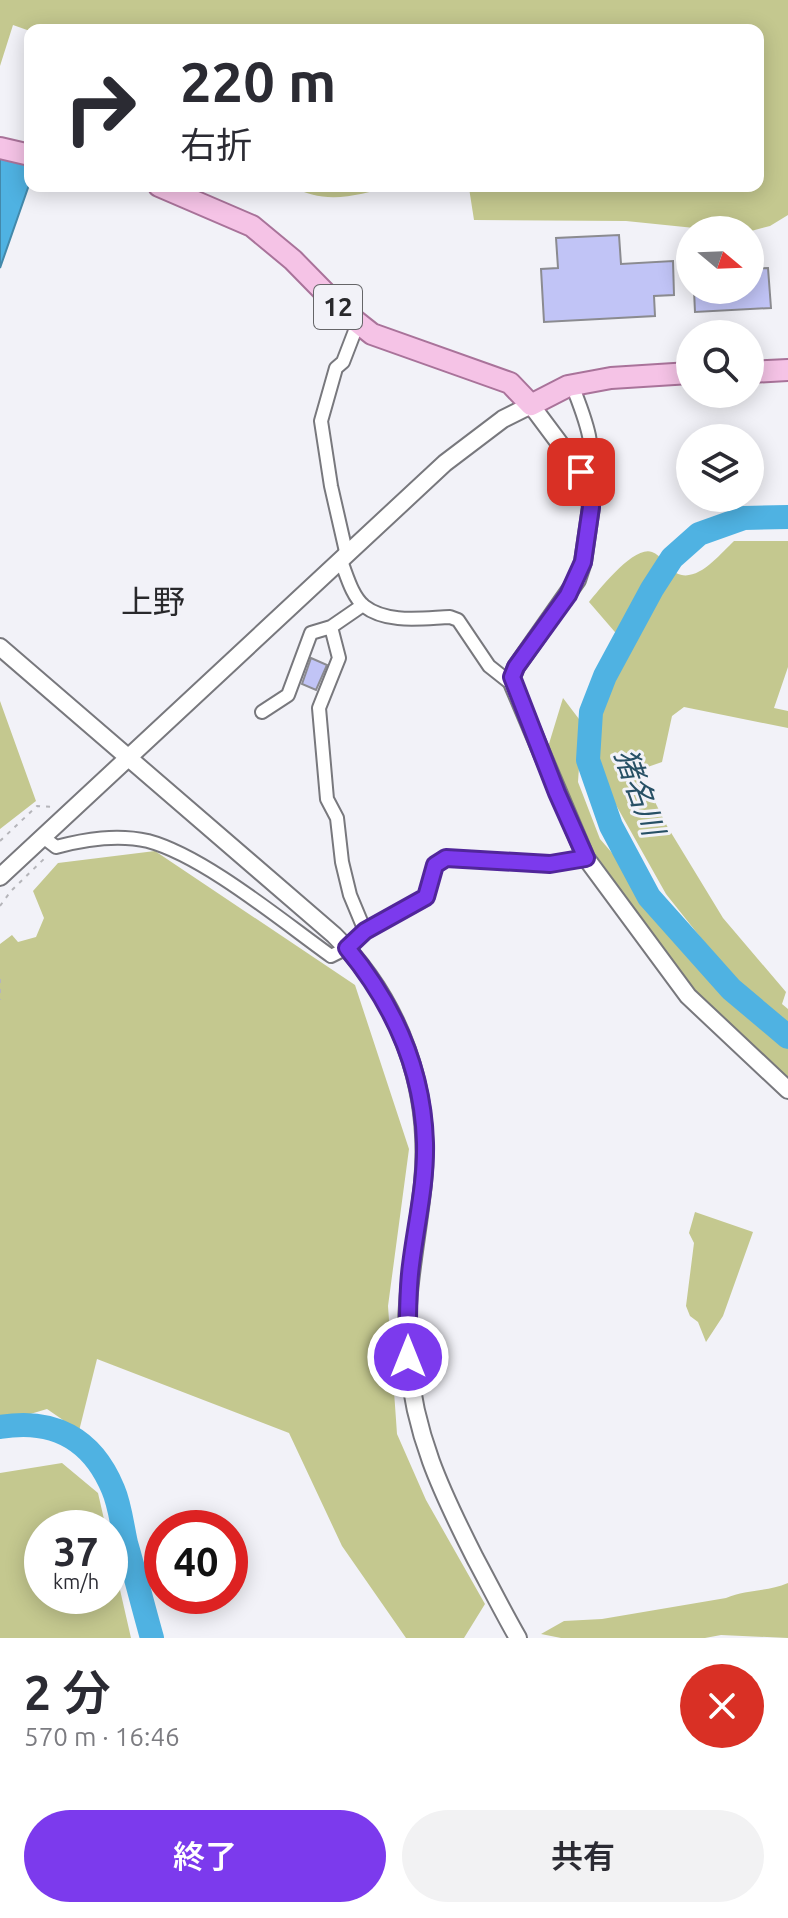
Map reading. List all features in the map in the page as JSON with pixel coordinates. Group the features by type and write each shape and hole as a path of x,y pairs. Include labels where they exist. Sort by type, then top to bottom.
{"main road":[{"path":"0,148 24,154"},
{"name":"12","path":"173,192 252,226 372,334 510,383 531,405"},
{"path":"764,371 788,370"},
{"path":"531,405 572,385 611,378 676,374"}],"street":[{"path":"358,323 343,362 336,368 321,421 352,589 363,605 392,617 450,617 458,620 489,666 513,685"},
{"path":"572,385 593,452 594,468 588,488"},
{"path":"0,877 50,842 68,813 445,463 503,419 531,405 581,472 591,507 580,571 568,595 516,667 513,685 586,858 688,996 788,1090"},
{"path":"262,712 288,695 311,633 331,627 363,605"},
{"path":"331,627 339,658 319,708 327,799 337,818 350,895 365,931"},
{"path":"0,647 347,948 378,988 394,1016 413,1066 422,1105 425,1143 407,1314 408,1357 419,1430 440,1490 514,1631"},
{"path":"50,842 117,837 146,841 174,850 331,956 347,948 365,931 426,897 435,865 446,858 550,864 586,858"}],"path":[{"path":"0,841 37,806 68,813"},
{"path":"0,906 50,842"},
{"path":"0,979 0,1000"}],"green space":[{"path":"0,0 788,0 788,215 764,228 764,216 676,216 676,226 626,221 474,220 470,192 764,192 764,24 24,24 24,29 13,25 0,66"},
{"path":"304,192 369,192 341,197"},
{"path":"734,541 788,541 788,667 774,708 788,711 788,728 684,707 672,716 662,762 639,770 667,826 723,918 786,992 782,1004 788,1009 788,1026 740,987 666,894 598,773 596,710 627,646 589,602 636,555 652,552 676,573 692,574 708,566"},
{"path":"563,698 582,723 578,782 600,839 625,868 652,914 733,1004 788,1049 788,1082 701,1003 589,845 548,747"},
{"path":"0,701 36,801 0,829"},
{"path":"155,851 355,985 409,1149 388,1306 397,1434 426,1500 485,1604 464,1638 406,1638 342,1546 289,1433 97,1359 79,1431 47,1409 0,1423 0,944 12,935 18,942 36,937 44,918 33,891 58,863"},
{"path":"695,1212 753,1232 723,1316 706,1342 698,1322 690,1316 686,1306 694,1243 689,1233"},
{"path":"62,1463 98,1493 102,1510 24,1510 24,1614 126,1614 131,1638 0,1638 0,1473"},
{"path":"788,1583 788,1638 721,1635 705,1638 561,1638 541,1634 564,1621 602,1619 726,1598"}],"water":[{"path":"0,157 24,163 24,192 27,192 0,268"}],"building":[{"path":"619,235 621,264 673,261 674,295 654,296 655,316 544,322 541,269 558,268 556,238"},
{"path":"764,268 768,268 771,308 695,312 695,304 764,304"},
{"path":"311,658 327,665 316,690 302,684"}],"waterway":[{"name":"猪名川","path":"788,517 744,518 699,534 672,558 605,676 591,712 588,760 611,826 649,897 731,989 788,1037"},
{"name":"猪名川","path":"0,1427 19,1425 54,1429 82,1445 94,1457 115,1495 152,1638"}],"district":[{"name":"上野","path":"153,602"}],"route":[{"path":"408,1357 410,1267 423,1184 425,1143 422,1105 406,1043 394,1016 378,988 347,948 365,931 426,897 435,865 446,858 550,864 586,858 512,677 577,580 583,562 591,507 581,472"}]}
